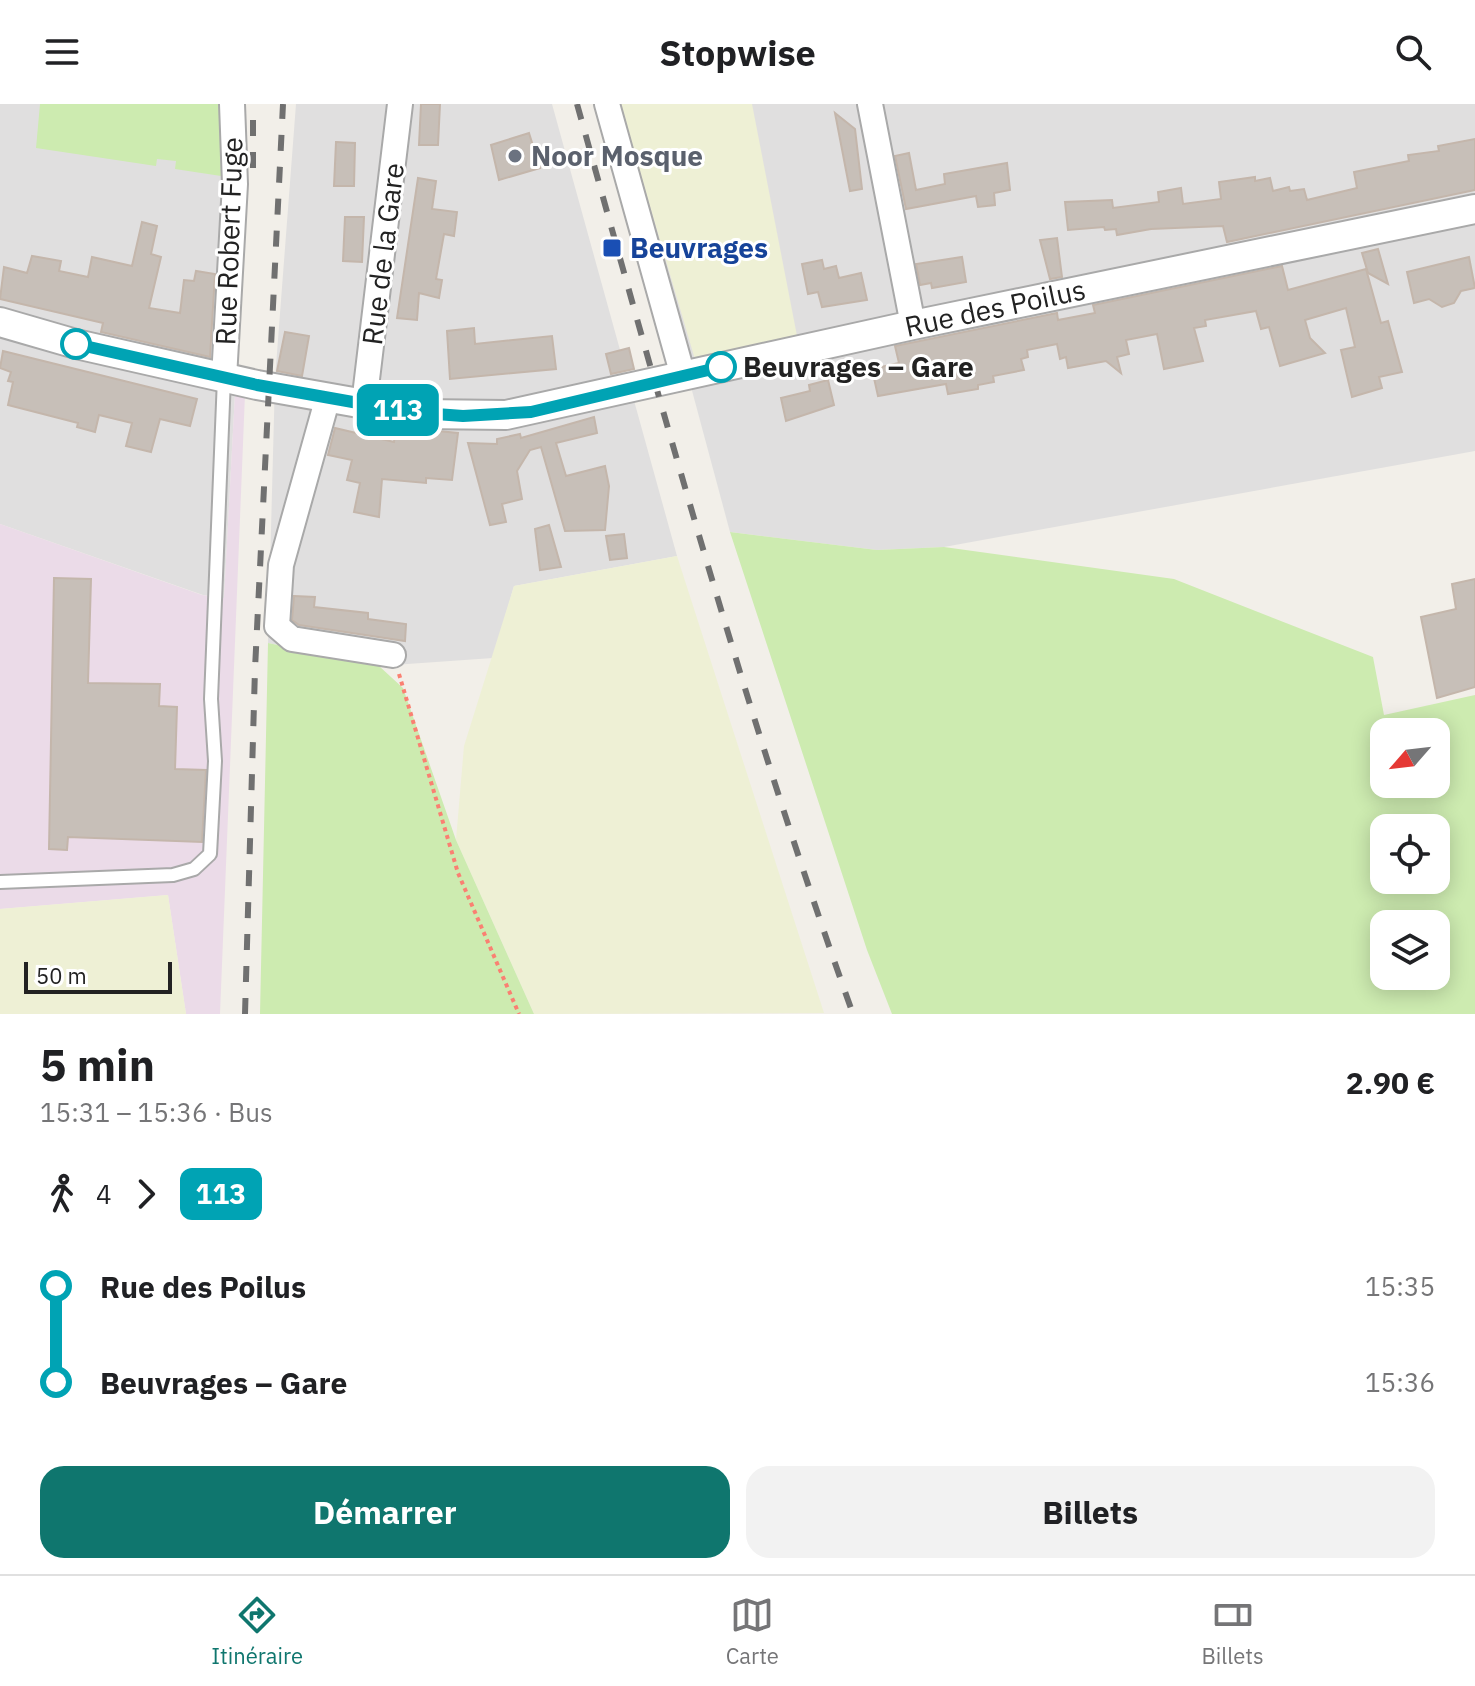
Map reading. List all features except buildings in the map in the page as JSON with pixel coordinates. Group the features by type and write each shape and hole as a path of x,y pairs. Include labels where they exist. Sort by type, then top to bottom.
{"street":[{"name":"Rue Robert Fuge","path":"224,378 235,171 232,104"},
{"name":"Rue de la Gare","path":"364,404 400,104"},
{"path":"607,104 683,376"},
{"path":"870,104 913,325"},
{"name":"Rue des Poilus","path":"0,322 224,378 364,404 421,414 506,415 913,325 1475,209"},
{"path":"328,397 281,565 277,626 292,639 393,655"}],"lane":[{"path":"0,882 173,875 194,869 210,854 215,761 211,699 224,378"}],"path":[{"path":"393,655 458,873 519,1014"}],"shaded area":[{"path":"0,104 241,104 235,393 224,598 203,595 0,524"},
{"path":"296,104 552,104 677,556 514,586 493,658 379,666 268,643 275,379"},
{"path":"615,104 1475,104 1475,451 944,547 877,550 730,532"},
{"path":"235,393 245,394 220,1014 186,1014 168,895 0,909 0,524 202,595 224,598"}],"green space":[{"path":"40,104 219,104 221,176 175,169 176,161 157,159 156,166 36,148"},
{"path":"620,104 752,104 798,341 696,363"},
{"path":"730,532 877,550 944,547 1174,579 1373,657 1384,715 1475,695 1475,1014 892,1014 867,950"},
{"path":"677,556 824,1013 534,1014 456,840 464,746 514,586"},
{"path":"268,643 379,666 403,688 456,840 534,1014 260,1014"},
{"path":"168,895 186,1014 0,1014 0,909"}],"railway":[{"path":"253,104 253,168"},
{"path":"245,1014 255,669 283,104"},
{"path":"577,104 741,676 853,1014"}],"bus line":[{"name":"113","path":"76,344 257,385 434,415 494,416 531,412 721,367"}],"place":[{"name":"Noor Mosque","path":"515,156"},
{"name":"Beuvrages","path":"612,248"},
{"name":"Beuvrages – Gare","path":"721,367"}]}
